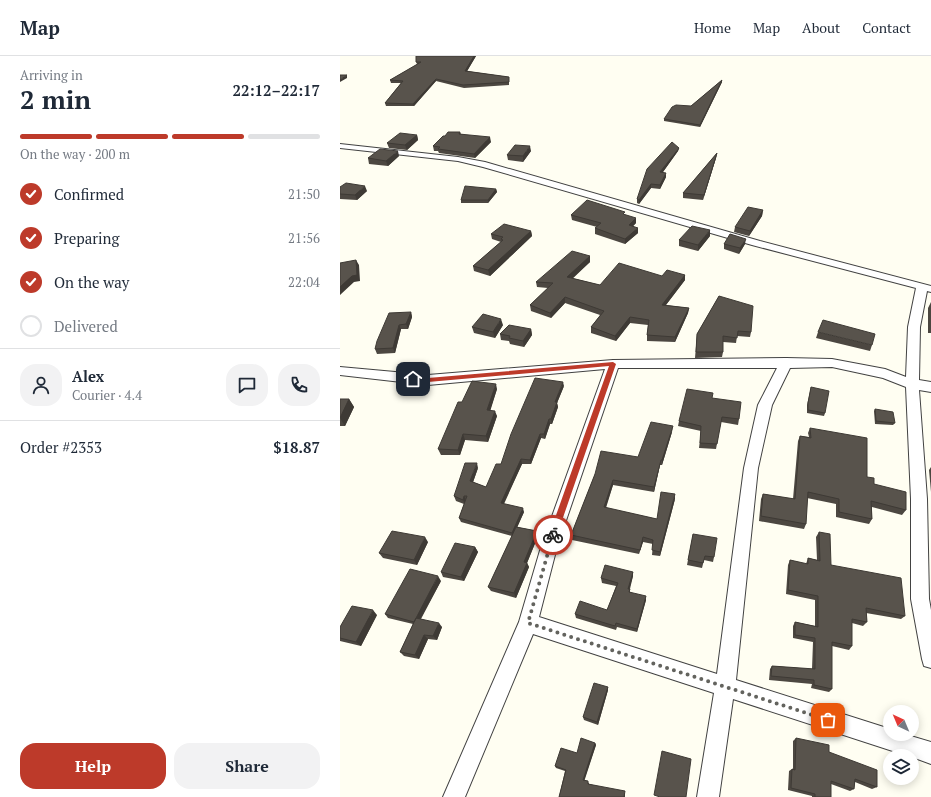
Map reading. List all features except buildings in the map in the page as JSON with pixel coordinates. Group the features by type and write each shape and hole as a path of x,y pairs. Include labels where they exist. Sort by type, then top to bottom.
{"street":[{"path":"340,146 458,159 485,165 756,243 927,288 914,327 912,384 919,499 920,599 931,659"},
{"path":"708,797 725,687 751,468 765,405 786,362"},
{"path":"340,371 428,380 613,364 786,362 832,363 885,374 912,384 931,388"},
{"path":"454,797 528,623 549,547 613,364"},
{"path":"528,623 931,753"}],"way so far":[{"path":"553,535 528,623 828,720"}],"route":[{"path":"413,379 428,380 613,364 553,535"}]}
